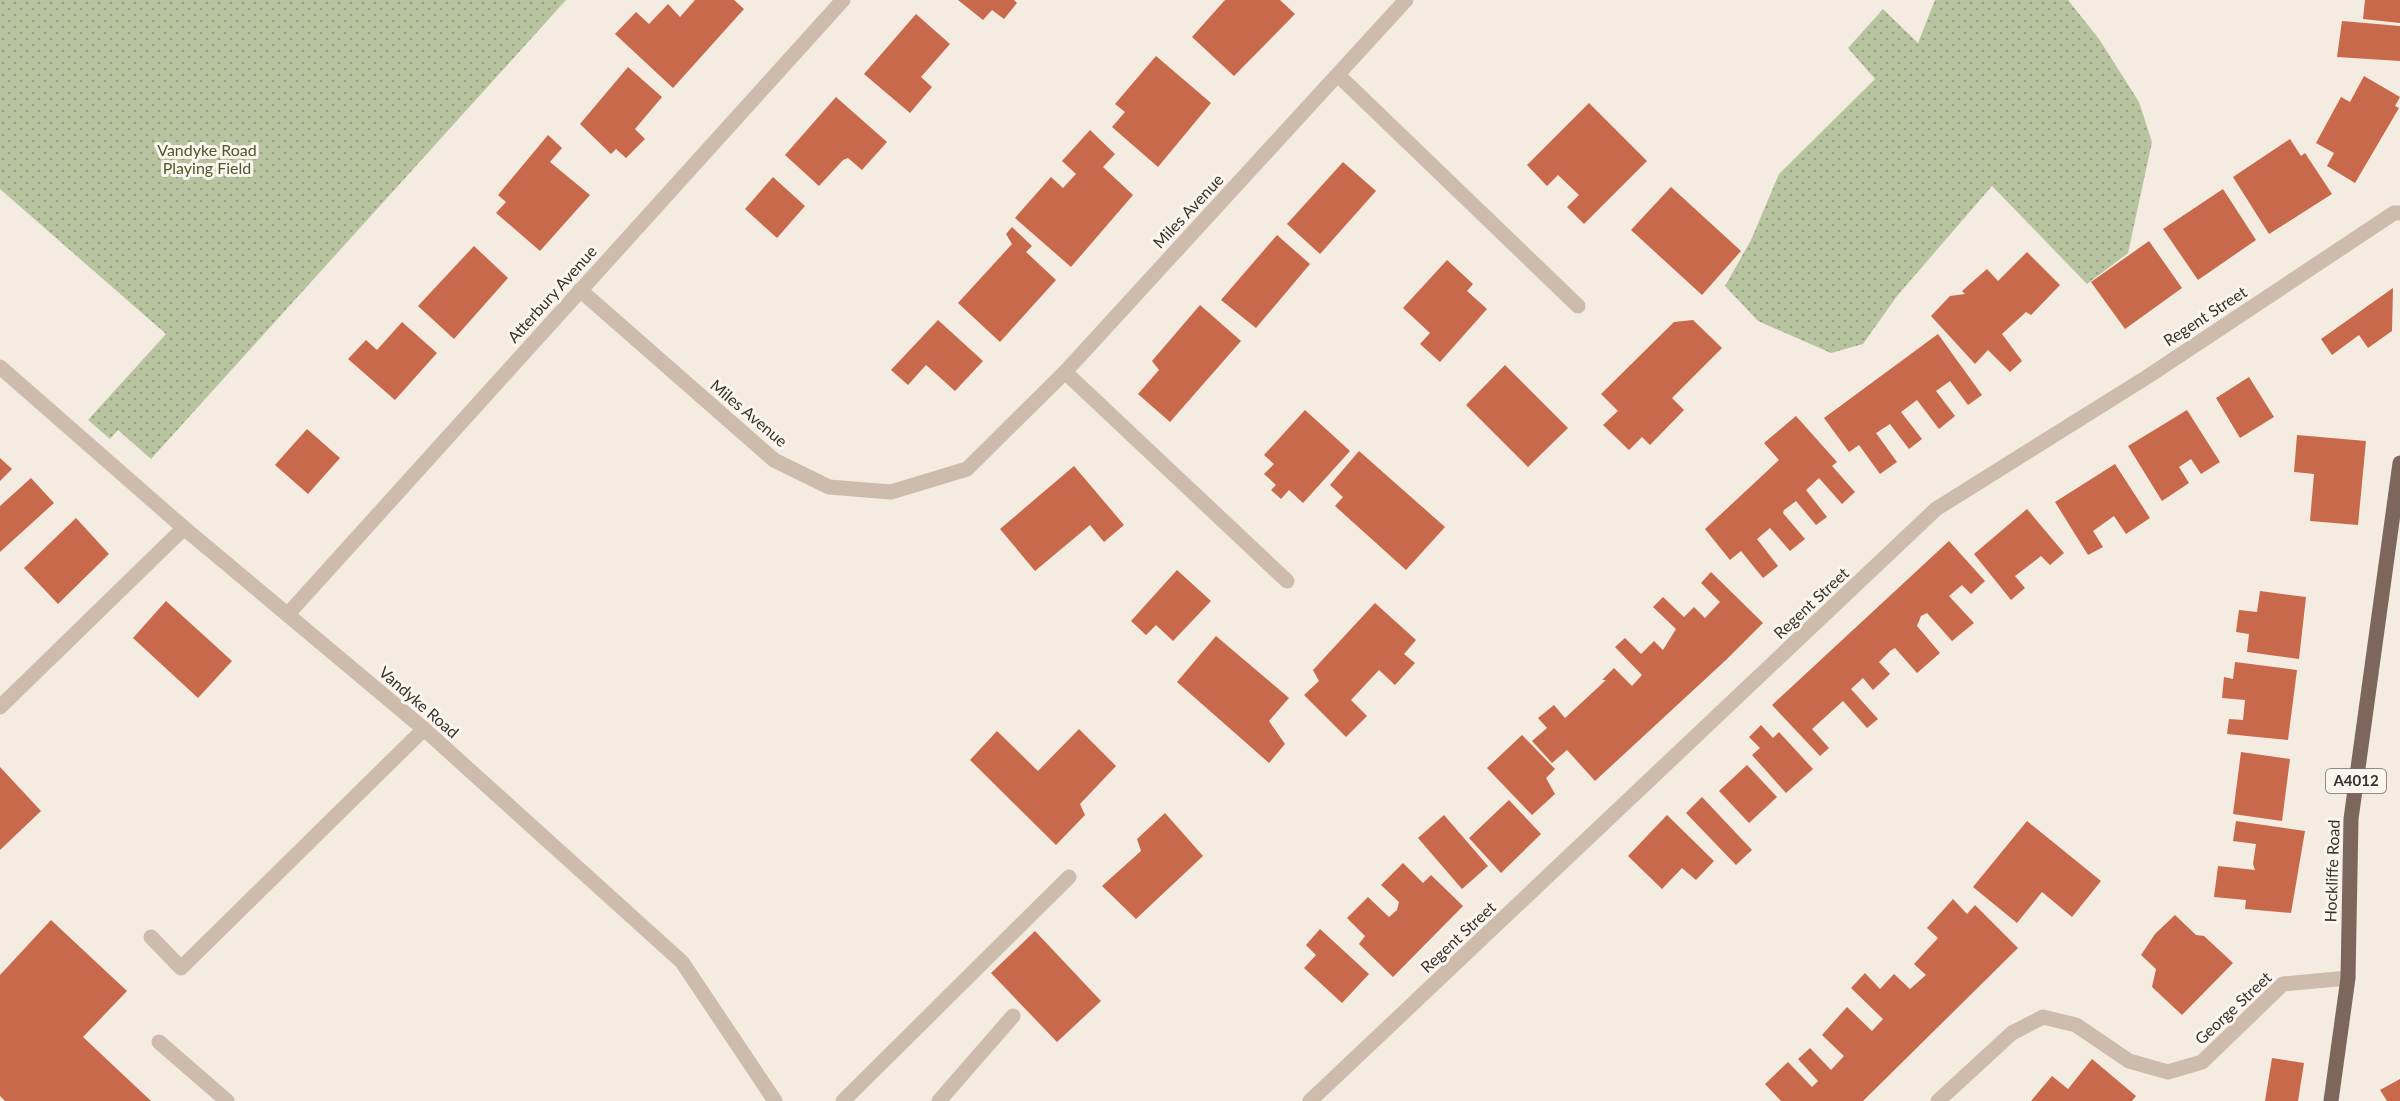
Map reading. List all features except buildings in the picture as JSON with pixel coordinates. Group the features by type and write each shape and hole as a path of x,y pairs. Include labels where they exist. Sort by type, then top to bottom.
{"main road":[{"name":"Hockliffe Road","path":"2331,1101 2348,978 2351,819 2400,463"}],"street":[{"name":"Atterbury Avenue","path":"288,614 843,0"},
{"name":"Miles Avenue","path":"580,290 774,460 830,487 891,492 967,469 1065,372 1406,0"},
{"path":"1338,75 1578,306"},
{"name":"Regent Street","path":"1310,1101 1936,509 2147,377 2394,213 2400,213"},
{"name":"Vandyke Road","path":"0,367 184,528 424,729 682,962 775,1101"},
{"path":"1065,372 1287,581"},
{"path":"0,707 184,528"},
{"path":"151,937 181,968 424,729"},
{"path":"843,1101 1069,877"},
{"name":"George Street","path":"1938,1101 2012,1033 2043,1017 2076,1025 2129,1062 2168,1072 2202,1062 2283,984 2348,978"},
{"path":"939,1101 1013,1016"},
{"path":"159,1042 227,1101"}],"green space":[{"name":"Vandyke Road Playing Field","path":"0,0 566,0 151,459 118,430 110,439 88,420 166,334 0,189"},
{"path":"1935,0 2068,0 2099,39 2139,102 2152,142 2128,253 2087,284 1992,186 1897,296 1863,344 1831,353 1758,321 1725,286 1751,240 1779,174 1875,79 1848,48 1883,9 1918,43"}]}
